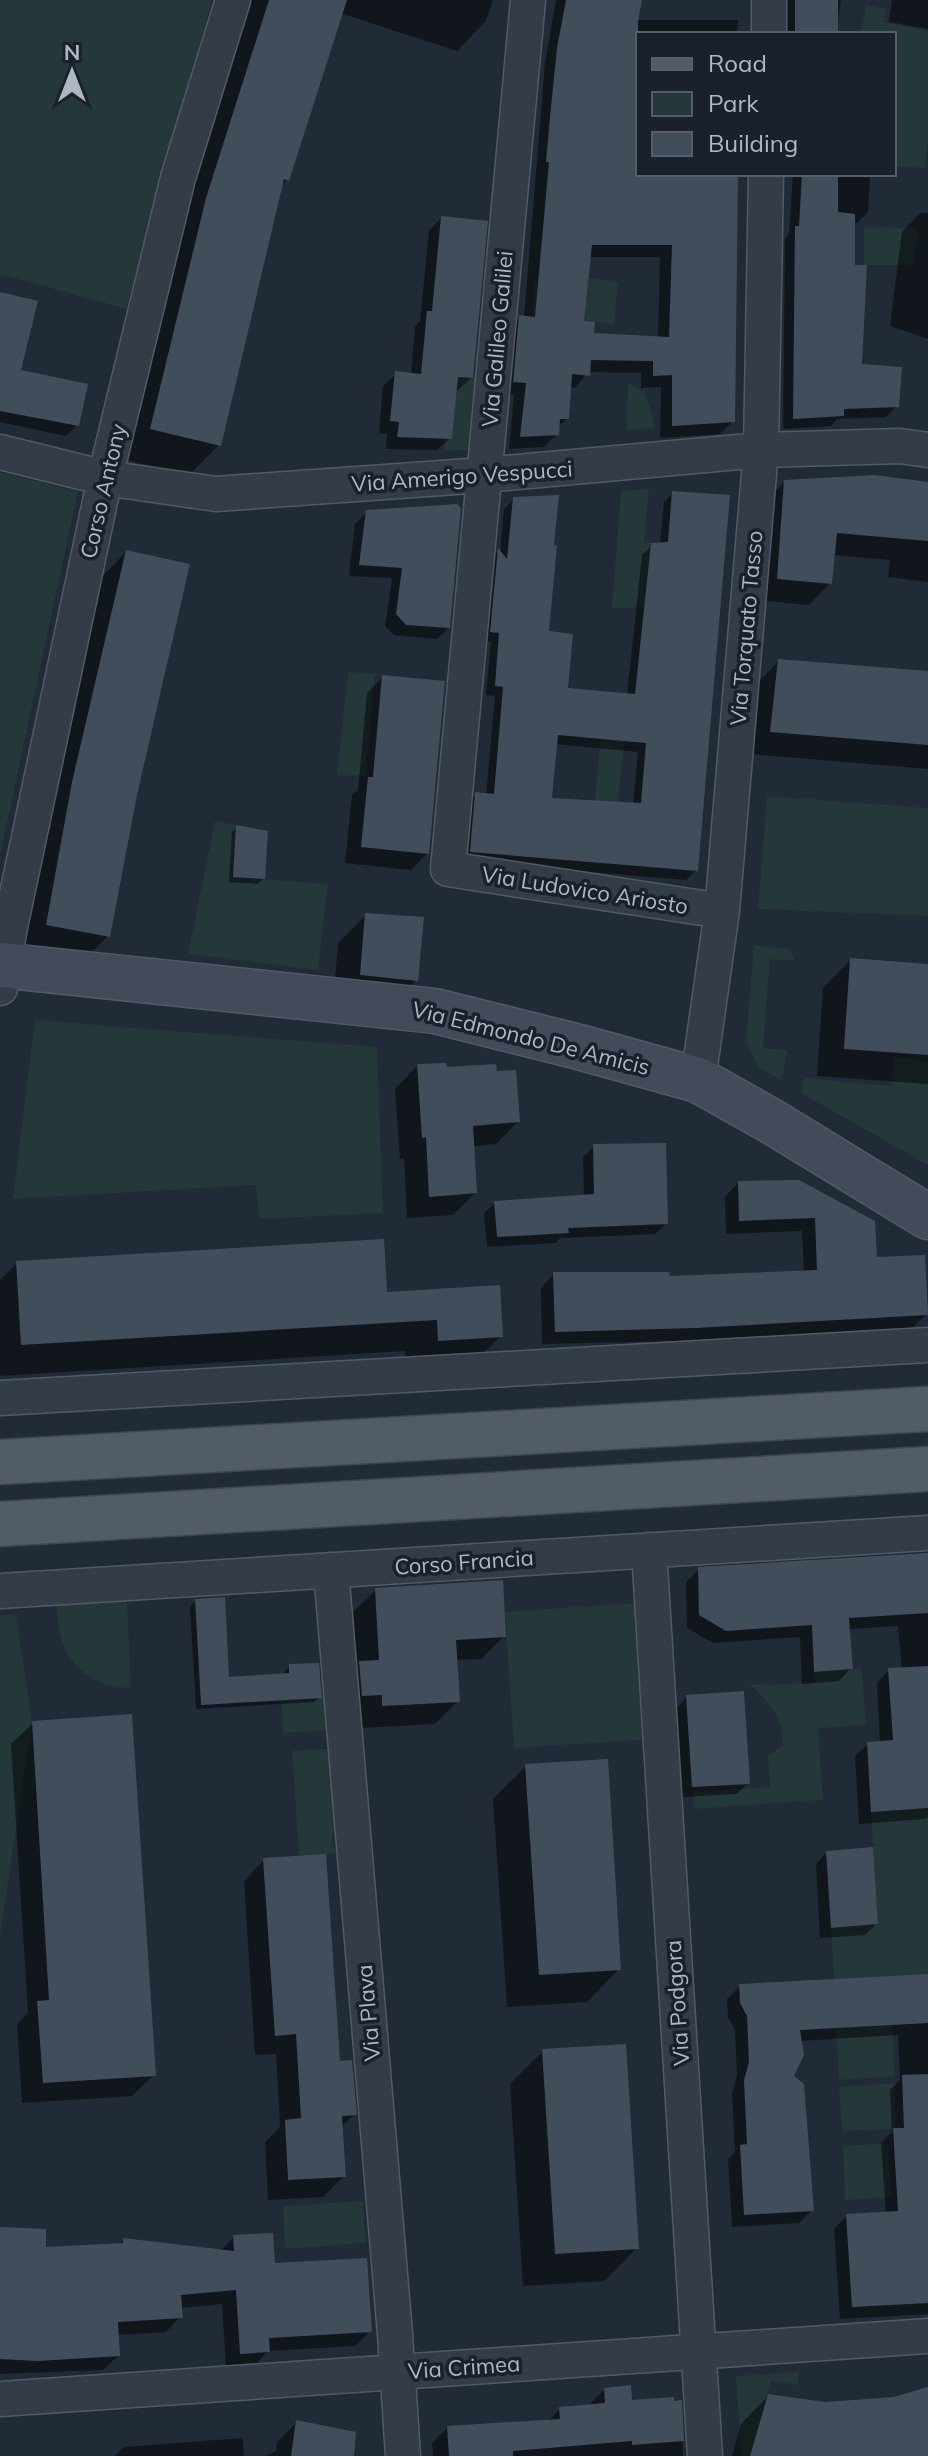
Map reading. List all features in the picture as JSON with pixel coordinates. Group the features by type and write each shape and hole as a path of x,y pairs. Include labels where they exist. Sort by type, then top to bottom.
{"main road":[{"path":"0,1462 928,1409"},
{"path":"0,1524 928,1469"}],"street":[{"name":"Corso Antony","path":"1,973 105,478 178,178 233,0"},
{"name":"Via Galileo Galilei","path":"448,869 528,0"},
{"path":"769,0 769,32"},
{"name":"Via Torquato Tasso","path":"698,1080 722,911 761,450 766,176"},
{"name":"Via Amerigo Vespucci","path":"0,452 105,478 216,494 484,475 761,450 900,446 928,450"},
{"name":"Via Ludovico Ariosto","path":"448,869 722,911"},
{"name":"Via Edmondo De Amicis","path":"1,973 435,1011 698,1080 928,1217"},
{"path":"0,1398 928,1345"},
{"name":"Corso Francia","path":"0,1591 928,1533"},
{"name":"Via Podgora","path":"649,1550 705,2456"},
{"name":"Via Plava","path":"331,1570 403,2456"},
{"name":"Via Crimea","path":"0,2399 928,2336"}],"green space":[{"path":"0,0 212,0 126,309 0,274"},
{"path":"866,5 886,9 883,22 928,31 928,143 925,168 896,166 896,32 861,32"},
{"path":"864,227 918,228 913,265 864,265"},
{"path":"589,278 618,282 614,324 532,316 535,281 587,286"},
{"path":"458,377 477,379 470,450 444,451 446,438 452,438"},
{"path":"628,384 645,395 655,428 626,430"},
{"path":"0,472 78,491 0,856"},
{"path":"649,489 644,543 651,543 648,575 650,607 612,608 621,491"},
{"path":"348,672 375,674 365,776 337,775"},
{"path":"601,733 625,735 618,802 553,798 595,800"},
{"path":"767,796 928,808 928,916 758,909"},
{"path":"215,821 236,825 234,877 328,884 318,970 188,954"},
{"path":"754,945 789,949 795,961 770,959 763,1048 788,1050 781,1080 758,1067 746,1041"},
{"path":"35,1020 377,1047 383,1213 259,1219 256,1185 13,1199"},
{"path":"894,1058 928,1061 928,1165 801,1093 804,1078 891,1086"},
{"path":"127,1599 131,1687 116,1687 84,1672 69,1656 61,1637 57,1603"},
{"path":"635,1603 642,1740 514,1748 505,1612"},
{"path":"16,1614 32,1721 0,1936 0,1615"},
{"path":"862,1669 866,1725 818,1728 823,1800 694,1809 693,1792 770,1787 768,1755 782,1746 781,1727 769,1705 750,1685 815,1683 815,1672"},
{"path":"333,1697 335,1730 283,1733 281,1700"},
{"path":"337,1748 341,1831 332,1832 333,1848 342,1848 343,1853 299,1856 292,1751"},
{"path":"928,1808 928,1974 834,1979 831,1928 878,1924 871,1812"},
{"path":"892,2024 895,2076 839,2080 836,2028"},
{"path":"894,2083 896,2129 842,2131 839,2087"},
{"path":"888,2143 891,2197 845,2200 843,2146"},
{"path":"363,2201 366,2243 285,2249 283,2206"},
{"path":"799,2372 798,2385 771,2381 750,2456 741,2456 736,2376"}],"building":[{"path":"269,0 347,0 289,181 284,179 221,446 150,429 206,198"},
{"path":"566,0 642,0 636,32 636,176 738,176 735,422 672,426 672,375 653,376 653,361 591,360 590,376 572,374 569,419 560,419 559,435 520,437 526,383 513,382 519,315 535,317 549,162 546,162 557,48","holes":["592,245 672,245 669,337 594,333 595,322 584,321"]},
{"path":"795,0 838,0 838,32 795,32"},
{"path":"802,176 838,176 838,212 855,214 855,265 867,265 862,364 902,367 899,407 844,409 844,416 793,419 795,226 799,226"},
{"path":"441,216 488,221 473,378 458,377 452,439 397,437 399,422 390,421 395,371 421,374 427,311 432,311"},
{"path":"0,292 38,301 21,370 88,384 79,426 0,411"},
{"path":"875,475 928,482 928,541 837,533 832,584 777,579 784,480"},
{"path":"672,491 730,495 698,871 470,852 475,792 494,794 503,687 495,686 499,633 490,632 498,548 507,559 513,497 559,495 549,631 573,634 568,688 635,694 651,543 668,542","holes":["558,735 646,743 641,803 552,798"]},
{"path":"457,504 461,508 450,628 406,625 396,614 402,568 359,565 366,510"},
{"path":"126,550 190,564 137,795 110,937 46,925 72,782"},
{"path":"778,659 928,671 928,745 770,732"},
{"path":"382,675 445,681 429,854 361,847 368,777 373,777"},
{"path":"236,825 268,831 265,879 233,877"},
{"path":"365,913 424,917 418,981 360,975"},
{"path":"850,958 928,964 928,1055 844,1049"},
{"path":"446,1063 447,1067 496,1064 497,1071 516,1070 520,1122 473,1126 477,1193 429,1197 426,1137 422,1138 417,1064"},
{"path":"666,1143 668,1224 568,1228 569,1233 497,1237 494,1201 594,1194 593,1144"},
{"path":"799,1180 875,1221 877,1257 925,1255 928,1315 555,1332 553,1272 669,1272 670,1276 817,1270 815,1218 739,1221 738,1181"},
{"path":"384,1239 387,1292 500,1285 503,1337 438,1341 437,1320 21,1345 16,1261"},
{"path":"928,1553 928,1613 849,1618 853,1669 814,1672 812,1625 726,1631 699,1615 698,1567"},
{"path":"503,1580 506,1637 456,1640 460,1702 382,1706 382,1695 362,1696 359,1661 379,1660 375,1588"},
{"path":"225,1597 229,1677 289,1673 289,1664 319,1663 322,1698 201,1705 195,1599"},
{"path":"928,1666 928,1808 871,1812 867,1742 893,1740 888,1668"},
{"path":"744,1691 750,1784 692,1787 686,1695"},
{"path":"132,1714 156,2076 43,2083 37,2001 49,2000 32,1721"},
{"path":"608,1759 621,1970 539,1975 525,1764"},
{"path":"873,1847 878,1924 831,1928 826,1851"},
{"path":"326,1854 340,2061 352,2060 357,2115 342,2116 346,2177 288,2180 285,2120 301,2118 296,2034 275,2036 263,1858"},
{"path":"928,1974 928,2023 800,2030 804,2055 794,2076 804,2084 814,2211 744,2215 740,2145 747,2144 744,2080 749,2062 747,2016 740,2003 739,1984"},
{"path":"626,2044 639,2249 555,2254 542,2049"},
{"path":"928,2074 928,2303 852,2307 846,2214 898,2211 893,2128 904,2128 902,2075"},
{"path":"0,2227 46,2229 46,2247 123,2243 123,2238 234,2251 233,2235 273,2233 275,2263 367,2258 372,2332 269,2338 270,2352 240,2354 236,2290 181,2295 183,2318 118,2322 120,2356 38,2361 0,2359"},
{"path":"631,2385 632,2400 674,2397 674,2401 682,2400 684,2441 632,2445 632,2441 513,2451 513,2456 449,2456 447,2426 560,2419 559,2407 605,2403 604,2388"},
{"path":"928,2387 928,2456 750,2456 768,2394 825,2402 894,2397"},
{"path":"296,2420 356,2432 354,2456 291,2456"}]}
